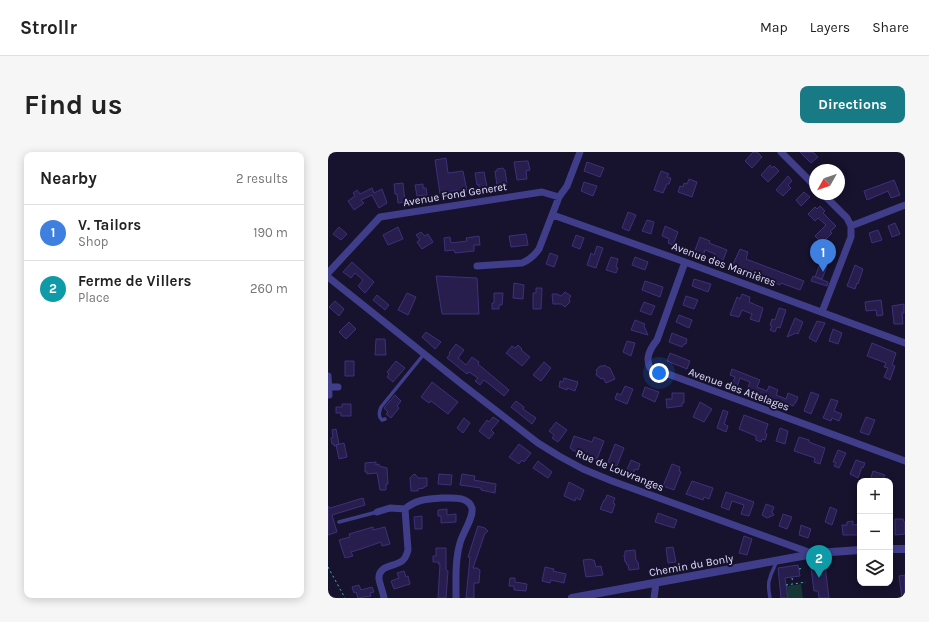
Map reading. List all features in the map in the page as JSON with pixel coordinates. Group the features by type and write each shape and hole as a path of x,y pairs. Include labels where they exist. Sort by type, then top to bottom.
{"street":[{"path":"476,266 522,263 534,257 539,249 559,197 567,186 580,152"},
{"path":"781,152 809,180"},
{"name":"Avenue Fond Generet","path":"328,273 380,217 542,192 559,197"},
{"path":"822,312 851,237 851,226 847,218 829,200"},
{"path":"851,226 905,205"},
{"name":"Avenue des Marnières","path":"553,215 905,343"},
{"name":"Avenue des Attelages","path":"685,262 657,340 650,350 648,359 650,368 657,372 675,377 905,461"},
{"name":"Rue de Louvranges","path":"328,277 538,443 577,466 815,554 857,550"},
{"path":"328,376 330,387 329,395"},
{"path":"330,387 338,386"},
{"path":"377,512 390,508 405,509 410,504 418,501 453,498 463,499 471,507 472,513 460,543 456,598"},
{"path":"384,598 379,580 380,574 386,567 403,561 408,550 405,509"},
{"path":"893,549 905,549"},
{"name":"Chemin du Bonly","path":"572,598 815,554"},
{"path":"654,598 656,583"}],"lane":[{"path":"385,419 382,420 379,415 381,407 424,354"},
{"path":"339,522 377,512"},
{"path":"770,598 768,587 776,561"}],"path":[{"path":"328,567 345,598"},
{"path":"799,569 804,568"},
{"path":"792,578 793,584"},
{"path":"786,585 806,582"}],"green space":[{"path":"801,584 803,598 788,598 787,586"}],"building":[{"path":"753,152 757,152 762,157 752,168 745,161"},
{"path":"800,152 813,152 818,157 811,163"},
{"path":"446,158 448,173 463,171 467,191 457,193 457,190 440,194 435,160"},
{"path":"528,161 530,170 526,171 527,179 517,180 514,162"},
{"path":"587,162 604,168 600,177 584,171"},
{"path":"770,165 772,168 774,166 779,171 768,182 761,175"},
{"path":"503,168 505,170 507,184 497,186 495,171"},
{"path":"661,171 669,174 667,177 671,178 663,193 654,190"},
{"path":"484,172 487,187 479,188 475,173"},
{"path":"788,176 792,181 788,185 791,188 783,196 776,190"},
{"path":"689,179 697,182 692,197 678,192 680,186 683,187 684,183 687,184"},
{"path":"894,180 900,195 891,198 888,191 867,200 864,191"},
{"path":"584,182 597,186 593,196 581,191"},
{"path":"403,183 405,202 398,203 394,184"},
{"path":"423,184 423,188 426,188 427,195 417,196 415,185"},
{"path":"372,188 374,193 382,189 387,203 379,208 372,195 361,200 364,203 354,210 348,201 355,196 353,193 357,190 360,194"},
{"path":"804,192 809,196 801,206 796,200"},
{"path":"820,206 825,211 823,213 836,226 830,232 832,233 822,243 815,236 826,225 818,218 815,221 808,214 815,207 817,209"},
{"path":"628,212 636,215 629,231 622,228"},
{"path":"647,220 654,222 651,234 642,231"},
{"path":"895,223 900,234 892,237 888,226"},
{"path":"665,226 678,232 673,245 668,243 669,239 662,236"},
{"path":"339,227 347,234 341,240 333,234"},
{"path":"398,227 403,239 388,245 383,235"},
{"path":"878,230 882,240 872,243 869,233"},
{"path":"421,232 425,236 428,234 433,242 422,249 417,242 420,240 416,235"},
{"path":"526,234 528,245 511,247 509,236"},
{"path":"576,235 584,238 580,249 572,246"},
{"path":"479,236 480,245 474,245 474,251 455,253 454,250 445,251 444,238 450,237 451,243 467,241 466,238"},
{"path":"700,237 710,241 709,243 727,250 722,263 713,260 715,254 705,250 703,256 694,253"},
{"path":"597,246 603,248 596,268 587,265 591,253 594,255"},
{"path":"740,249 748,252 746,259 804,281 800,290 781,283 780,285 751,274 752,271 733,264"},
{"path":"550,253 558,256 554,267 546,264"},
{"path":"611,257 618,259 616,267 618,268 616,273 606,270"},
{"path":"635,257 648,262 645,270 632,265"},
{"path":"821,261 827,264 822,279 815,277"},
{"path":"352,262 374,282 365,293 358,286 363,280 355,273 351,278 343,272"},
{"path":"855,265 863,269 855,289 847,286"},
{"path":"436,276 477,278 479,314 442,314"},
{"path":"813,276 828,282 827,286 811,281"},
{"path":"694,279 711,284 708,292 692,286"},
{"path":"645,281 663,287 660,297 642,290"},
{"path":"514,283 524,285 523,299 513,298"},
{"path":"536,288 542,288 541,309 533,309 533,293 536,293"},
{"path":"565,292 571,296 569,299 570,302 565,307 561,304 553,304 552,294 561,296"},
{"path":"407,293 416,297 408,315 398,310"},
{"path":"494,293 503,293 502,305 499,305 499,309 492,309 492,303 494,303"},
{"path":"742,294 750,297 749,302 763,308 759,322 750,319 752,314 742,310 739,317 730,315 737,297 740,299"},
{"path":"377,295 389,305 385,310 373,300"},
{"path":"686,296 698,300 694,309 683,305"},
{"path":"881,300 883,315 877,316 876,310 866,311 865,302"},
{"path":"335,301 344,309 339,316 329,307"},
{"path":"644,302 655,306 651,315 640,311"},
{"path":"904,304 904,313 902,313 903,324 894,324 892,306"},
{"path":"779,308 786,310 780,328 777,327 775,332 770,330 772,326 770,325 772,319 775,320"},
{"path":"679,315 692,320 689,328 676,322"},
{"path":"795,318 803,322 798,334 796,333 787,337"},
{"path":"635,320 645,324 644,326 648,335 631,330"},
{"path":"817,321 825,323 816,342 809,338"},
{"path":"349,322 356,329 346,339 339,332"},
{"path":"833,329 842,333 838,344 829,341"},
{"path":"426,332 441,342 435,349 422,337"},
{"path":"672,333 687,339 686,344 682,347 669,342"},
{"path":"376,339 385,339 386,355 375,355"},
{"path":"627,341 635,343 631,356 623,352"},
{"path":"872,343 896,353 892,365 895,366 890,380 884,377 888,368 884,367 886,363 867,356"},
{"path":"456,344 464,350 458,358 466,365 472,357 479,362 478,364 509,390 504,396 484,380 480,385 475,381 478,378 469,372 467,374 447,358"},
{"path":"518,345 522,349 521,350 530,357 522,366 506,353 512,346 515,348"},
{"path":"670,353 690,361 687,369 667,361"},
{"path":"345,361 354,361 354,376 345,376"},
{"path":"396,361 405,368 393,382 387,377 389,374 387,372"},
{"path":"544,362 551,368 541,381 533,375"},
{"path":"605,365 610,368 615,379 606,383 603,378 601,379 596,375 596,370 600,366"},
{"path":"732,369 760,380 757,387 767,391 769,386 778,390 776,395 786,399 788,393 798,397 796,402 793,406 789,404 789,406 747,390 750,382 740,378 737,387 732,385 735,377 730,375"},
{"path":"564,378 578,382 575,391 559,387 560,381 563,382"},
{"path":"432,382 458,402 448,414 431,401 429,403 421,397"},
{"path":"625,386 633,389 627,404 615,399 617,393 621,395"},
{"path":"645,387 659,392 655,402 642,396"},
{"path":"811,392 819,395 811,414 804,411"},
{"path":"672,393 684,393 684,403 682,403 682,406 667,408 666,399 672,399"},
{"path":"395,395 401,401 397,406 399,408 391,418 386,414 388,412 384,408"},
{"path":"831,399 838,401 834,411 842,414 839,421 832,418 831,421 823,418"},
{"path":"516,401 524,407 523,409 536,418 532,424 511,407"},
{"path":"700,402 712,409 704,422 693,417"},
{"path":"342,404 351,404 351,416 341,416 341,413 336,413 336,407 342,407"},
{"path":"723,410 728,412 724,424 728,426 726,432 717,428"},
{"path":"744,415 768,424 765,433 767,434 765,440 762,439 761,442 756,440 756,436 739,429"},
{"path":"493,417 499,421 491,430 494,433 489,439 479,431 487,420 489,422"},
{"path":"866,417 875,420 869,435 860,432"},
{"path":"464,418 470,423 463,433 457,428"},
{"path":"556,422 567,430 558,442 552,438 554,435 549,431"},
{"path":"780,428 788,431 785,444 776,441"},
{"path":"336,429 339,444 334,446 331,438 333,437 332,430"},
{"path":"574,436 592,442 594,437 604,441 597,459 570,448"},
{"path":"799,437 825,448 820,464 814,462 815,458 794,451"},
{"path":"344,443 347,457 339,459 336,445"},
{"path":"519,444 531,453 524,462 522,460 519,464 509,457"},
{"path":"615,444 624,448 617,466 608,462"},
{"path":"838,450 846,453 839,468 834,466 836,463 833,462"},
{"path":"631,460 640,464 638,470 635,469 632,475 626,472"},
{"path":"856,460 865,463 858,478 850,474"},
{"path":"538,461 552,472 548,478 533,468"},
{"path":"376,462 376,465 379,464 379,466 387,468 388,484 386,484 386,490 380,490 377,473 367,474 367,472 365,472 365,463"},
{"path":"672,464 680,467 679,471 681,472 674,490 663,486"},
{"path":"873,471 885,475 884,478 871,478"},
{"path":"415,474 418,478 427,478 427,486 418,489 418,491 411,491 410,478"},
{"path":"439,474 452,475 451,485 438,484"},
{"path":"462,474 475,476 474,480 496,484 495,493 481,490 481,488 460,485"},
{"path":"692,481 713,488 709,499 704,497 703,500 686,494"},
{"path":"569,482 584,490 580,500 576,498 575,501 564,496"},
{"path":"726,492 754,502 749,516 741,514 744,505 732,501 729,510 721,507"},
{"path":"607,495 615,498 612,513 600,509"},
{"path":"363,498 365,505 332,515 337,532 328,535 328,506 330,508"},
{"path":"766,504 774,507 772,512 774,515 767,518 762,515"},
{"path":"830,507 837,510 832,525 825,522"},
{"path":"447,509 447,515 456,514 456,522 441,523 441,516 438,516 438,510"},
{"path":"658,513 677,520 674,528 655,522"},
{"path":"783,514 792,517 787,529 779,526"},
{"path":"422,516 422,529 415,529 414,517"},
{"path":"895,519 903,519 905,524 905,534 895,535"},
{"path":"853,521 853,525 857,524 857,535 843,535 842,525 847,525 847,522"},
{"path":"801,525 811,529 808,538 799,535"},
{"path":"478,526 485,528 488,531 485,533 473,568 480,570 479,583 474,583 474,598 466,598 470,557 468,557"},
{"path":"373,527 373,530 385,527 390,544 382,546 381,542 351,552 353,556 345,558 339,540 350,537 349,534"},
{"path":"744,536 752,539 747,555 739,553"},
{"path":"673,547 676,562 668,563 666,548"},
{"path":"436,548 446,548 446,570 448,571 446,598 438,598 440,564 438,564 439,562 433,562 433,556 436,556"},
{"path":"635,550 639,569 629,570 628,565 625,562 625,551"},
{"path":"583,560 594,560 596,567 601,566 603,575 586,577"},
{"path":"798,565 800,576 785,578 788,598 781,598 778,568"},
{"path":"825,566 829,598 819,598 818,591 814,591 811,568"},
{"path":"545,567 554,569 553,571 566,574 564,583 551,580 550,583 542,581"},
{"path":"404,571 406,577 408,576 410,584 394,589 391,581 399,578 397,573"},
{"path":"905,575 905,598 902,598 899,576"},
{"path":"510,578 515,578 515,582 527,584 526,591 514,590 514,586 509,586"},
{"path":"359,585 361,590 372,587 374,592 370,593 371,596 358,598 352,587"}],"place":[{"name":"V. Tailors","path":"823,272"},
{"name":"Ferme de Villers","path":"819,578"}]}
